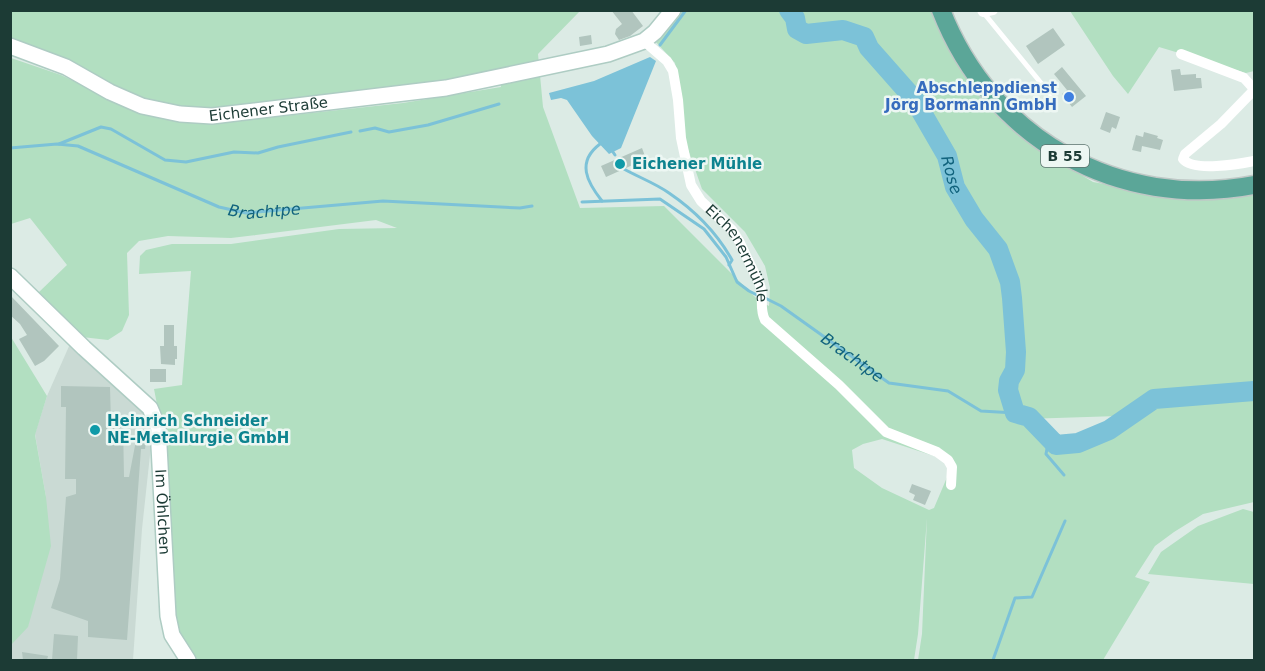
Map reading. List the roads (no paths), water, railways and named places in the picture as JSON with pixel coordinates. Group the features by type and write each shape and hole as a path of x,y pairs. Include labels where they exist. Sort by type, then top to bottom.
{"main road":[{"path":"644,41 655,32 673,10"},
{"name":"B 55","path":"941,10 957,45 988,91 1029,131 1054,150 1113,178 1154,187 1207,190 1254,185"},
{"name":"Eichener Straße","path":"10,46 66,67 110,92 142,106 180,114 202,115 285,108 435,89 539,70 608,54 644,41"},
{"name":"Im Öhlchen","path":"10,276 150,408 158,427 168,616 172,635 188,660"}],"street":[{"name":"Eichenermühle","path":"644,41 667,61 673,71 681,138 691,185 701,201 732,230 739,241 762,292 763,316 768,323 839,385 886,432 943,456 952,467 951,485"},
{"path":"1181,54 1244,78 1254,90 1221,124 1185,154 1183,159 1185,163 1218,166 1254,161"}],"lane":[{"path":"986,11 1050,94"}],"water":[{"path":"650,57 656,61 621,148 609,154 592,136 567,100 561,98 551,100 549,93 594,81"}],"waterway":[{"path":"660,45 686,10"},
{"name":"Rose","path":"789,10 795,18 797,29 806,34 843,30 864,37 869,48 914,99 947,156 955,187 974,219 998,249 1010,282 1016,352 1015,370 1009,381 1008,390 1015,413 1029,417 1056,445 1078,443 1109,430 1154,399 1254,391"},
{"path":"360,131 375,128 389,132 428,125 499,104"},
{"path":"59,144 101,127 111,129 165,160 186,162 234,152 258,153 351,132"},
{"name":"Brachtpe","path":"10,148 57,144 78,146 219,207 246,213 383,201 520,208 532,206"},
{"path":"600,144 588,158 586,172 592,187 602,201"},
{"path":"624,169 664,189 696,215 726,250 732,260 729,265"},
{"name":"Brachtpe","path":"582,202 660,199 704,229 726,257 737,282 759,296"},
{"name":"Brachtpe","path":"765,298 781,306 889,383 948,391 981,411 1015,413"},
{"path":"1049,438 1046,454 1064,475"},
{"path":"993,660 1015,598 1032,597 1065,521"}],"place":[{"name":"Abschleppdienst Jörg Bormann GmbH","path":"1069,97"},
{"name":"Eichener Mühle","path":"620,164"},
{"name":"Heinrich Schneider NE-Metallurgie GmbH","path":"95,430"}]}
